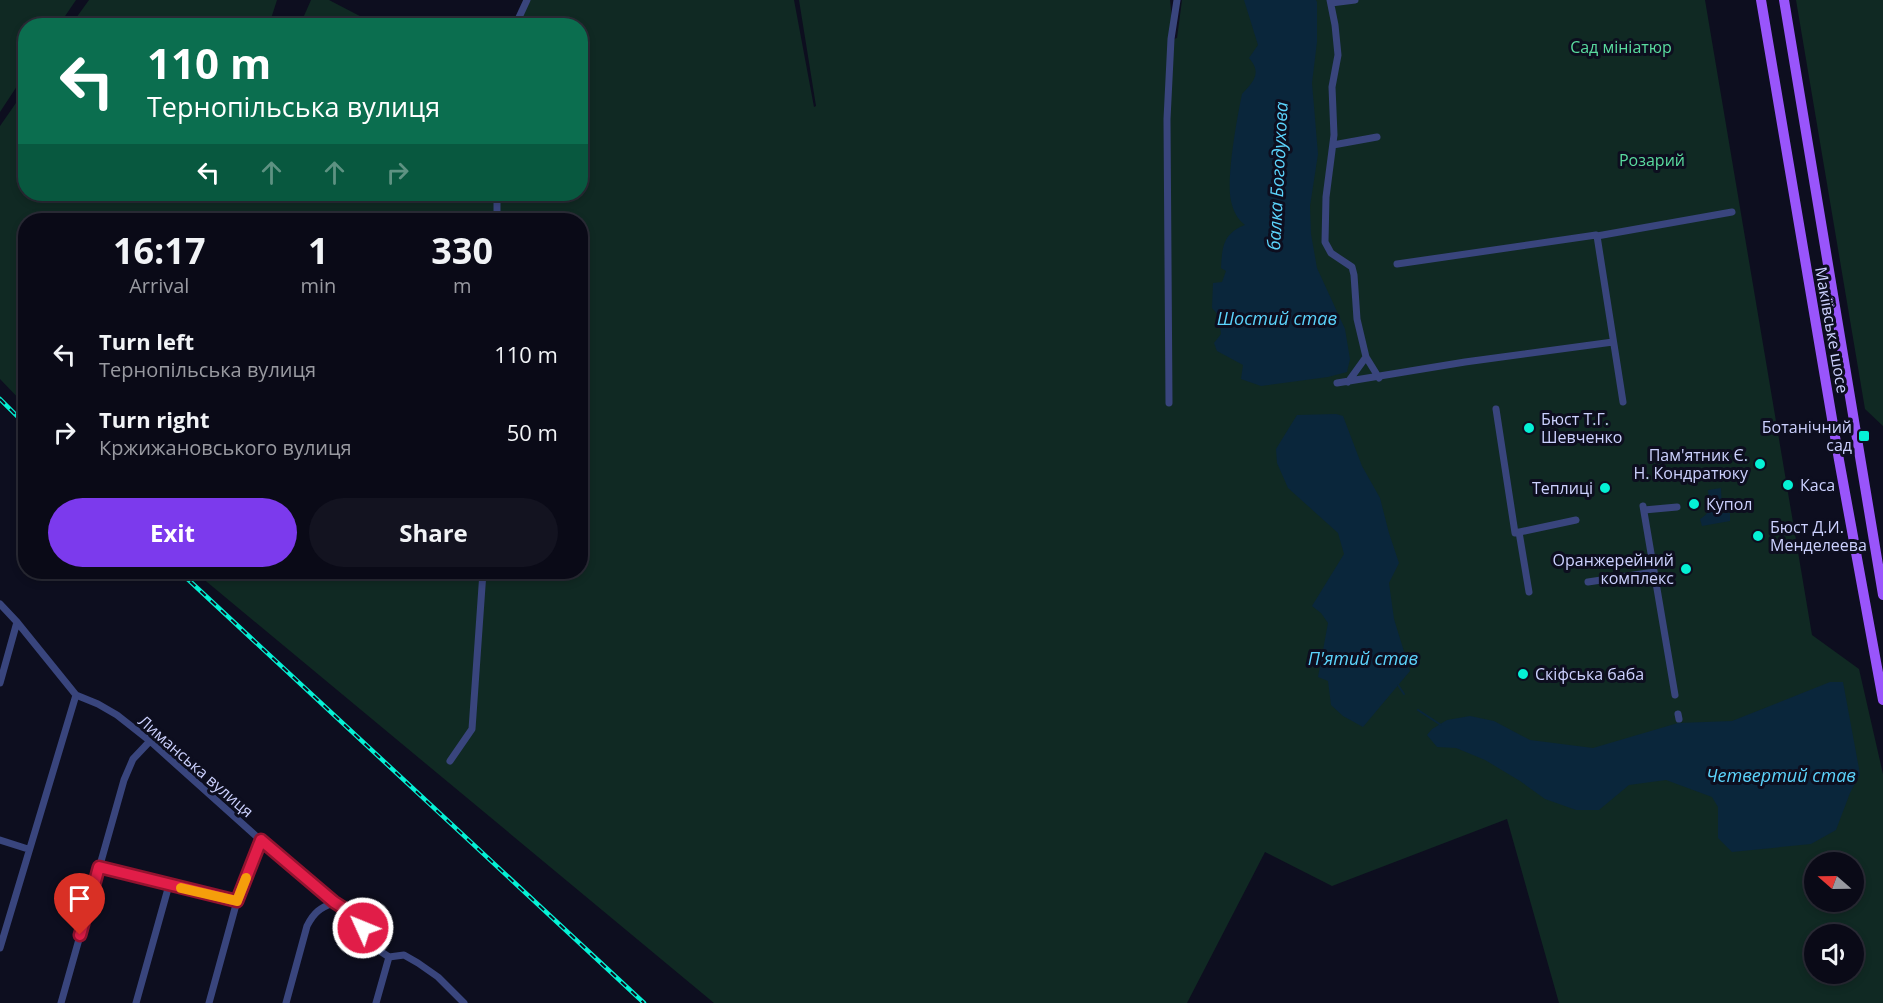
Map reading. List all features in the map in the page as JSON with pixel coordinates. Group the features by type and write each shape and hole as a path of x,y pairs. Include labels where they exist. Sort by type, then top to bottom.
{"main road":[{"name":"Макіївське шосе","path":"1761,0 1839,460 1883,700"},
{"name":"Макіївське шосе","path":"1784,0 1883,595"}],"street":[{"path":"519,18 527,0"},
{"path":"1169,403 1167,119 1171,39 1177,0"},
{"path":"1355,0 1331,2 1338,55 1332,87 1335,135 1326,197 1325,242 1331,253 1352,267 1358,319 1366,357 1379,378"},
{"path":"1333,145 1377,137"},
{"path":"1623,402 1597,236 1732,212"},
{"path":"1397,264 1596,235"},
{"path":"1337,383 1379,378 1465,362 1613,342"},
{"path":"1348,382 1366,357"},
{"path":"1496,409 1515,533 1576,520"},
{"path":"1676,696 1643,508 1677,507"},
{"path":"1519,532 1529,592"},
{"path":"1588,582 1654,572"},
{"path":"450,761 472,729 483,579"},
{"name":"Лиманська вулиця","path":"0,604 76,694 117,715 150,741 261,840 334,902 356,916 377,949 389,957"},
{"path":"0,683 17,622"},
{"path":"0,948 76,694"},
{"path":"61,1003 124,780 133,759 150,741"},
{"path":"0,840 28,849"},
{"path":"208,1003 237,901 261,840"},
{"path":"99,867 237,901"},
{"path":"136,1003 169,885"},
{"path":"286,1003 312,916 320,908 334,902"},
{"path":"376,1003 389,957 404,955 438,977 464,1003"}],"green space":[{"path":"0,0 76,0 64,18 18,18 18,85 0,112"},
{"path":"89,0 277,0 271,18 76,18"},
{"path":"311,0 329,0 364,18 303,18"},
{"path":"527,0 794,0 814,107 816,106 799,0 1170,0 1174,39 1177,38 1182,0 1705,0 1812,635 1859,669 1883,774 1883,1003 1559,1003 1507,819 1332,886 1265,852 1187,1003 714,1003 203,579 588,579 588,213 18,213 18,398 0,379 0,126 18,100 18,201 588,201 588,18 518,18"},
{"path":"1796,0 1883,0 1883,426 1865,409"}],"water":[{"name":"Шостий став","path":"1244,0 1316,0 1317,2 1317,42 1312,83 1318,154 1310,206 1311,234 1317,268 1345,329 1350,359 1347,372 1328,377 1261,386 1241,379 1243,365 1217,351 1214,343 1221,334 1219,316 1212,308 1213,283 1222,282 1226,271 1221,268 1225,242 1232,232 1245,225 1234,211 1230,191 1233,148 1242,94 1256,73 1249,58 1258,45"},
{"name":"П'ятий став","path":"1336,414 1343,416 1362,466 1380,498 1399,563 1389,583 1394,619 1410,671 1363,727 1343,716 1331,705 1328,681 1318,677 1328,623 1312,606 1344,554 1338,533 1288,488 1277,463 1276,449 1297,415"},
{"path":"1721,488 1722,513 1730,513 1730,521 1702,526 1700,519 1709,510 1708,490"},
{"name":"Четвертий став","path":"1830,682 1843,682 1860,774 1836,830 1811,844 1732,852 1718,838 1718,807 1712,797 1666,780 1629,785 1599,810 1576,810 1545,799 1485,760 1456,748 1437,747 1427,735 1447,720 1470,716 1494,721 1530,740 1593,748 1678,723 1732,721"}],"waterway":[{"name":"балка Богодухова","path":"1398,685 1404,694"},
{"name":"балка Богодухова","path":"1418,710 1441,725"}],"railway":[{"path":"0,399 18,417"},
{"path":"188,579 644,1003"}],"slow traffic":[{"path":"181,888 237,901 246,878"}],"place":[{"name":"Бюст Т.Г. Шевченко","path":"1529,428"},
{"name":"Ботанічний сад","path":"1864,436"},
{"name":"Пам'ятник Є. Н. Кондратюку","path":"1760,464"},
{"name":"Каса","path":"1788,485"},
{"name":"Теплиці","path":"1605,488"},
{"name":"Купол","path":"1694,504"},
{"name":"Бюст Д.И. Менделеева","path":"1758,536"},
{"name":"Оранжерейний комплекс","path":"1686,569"},
{"name":"Скіфська баба","path":"1523,674"}],"route":[{"path":"80,935 99,867 237,901 261,840 334,902 356,916 363,928"}],"park label":[{"name":"Сад мініатюр","path":"1621,47"},
{"name":"Розарий","path":"1652,160"}]}
